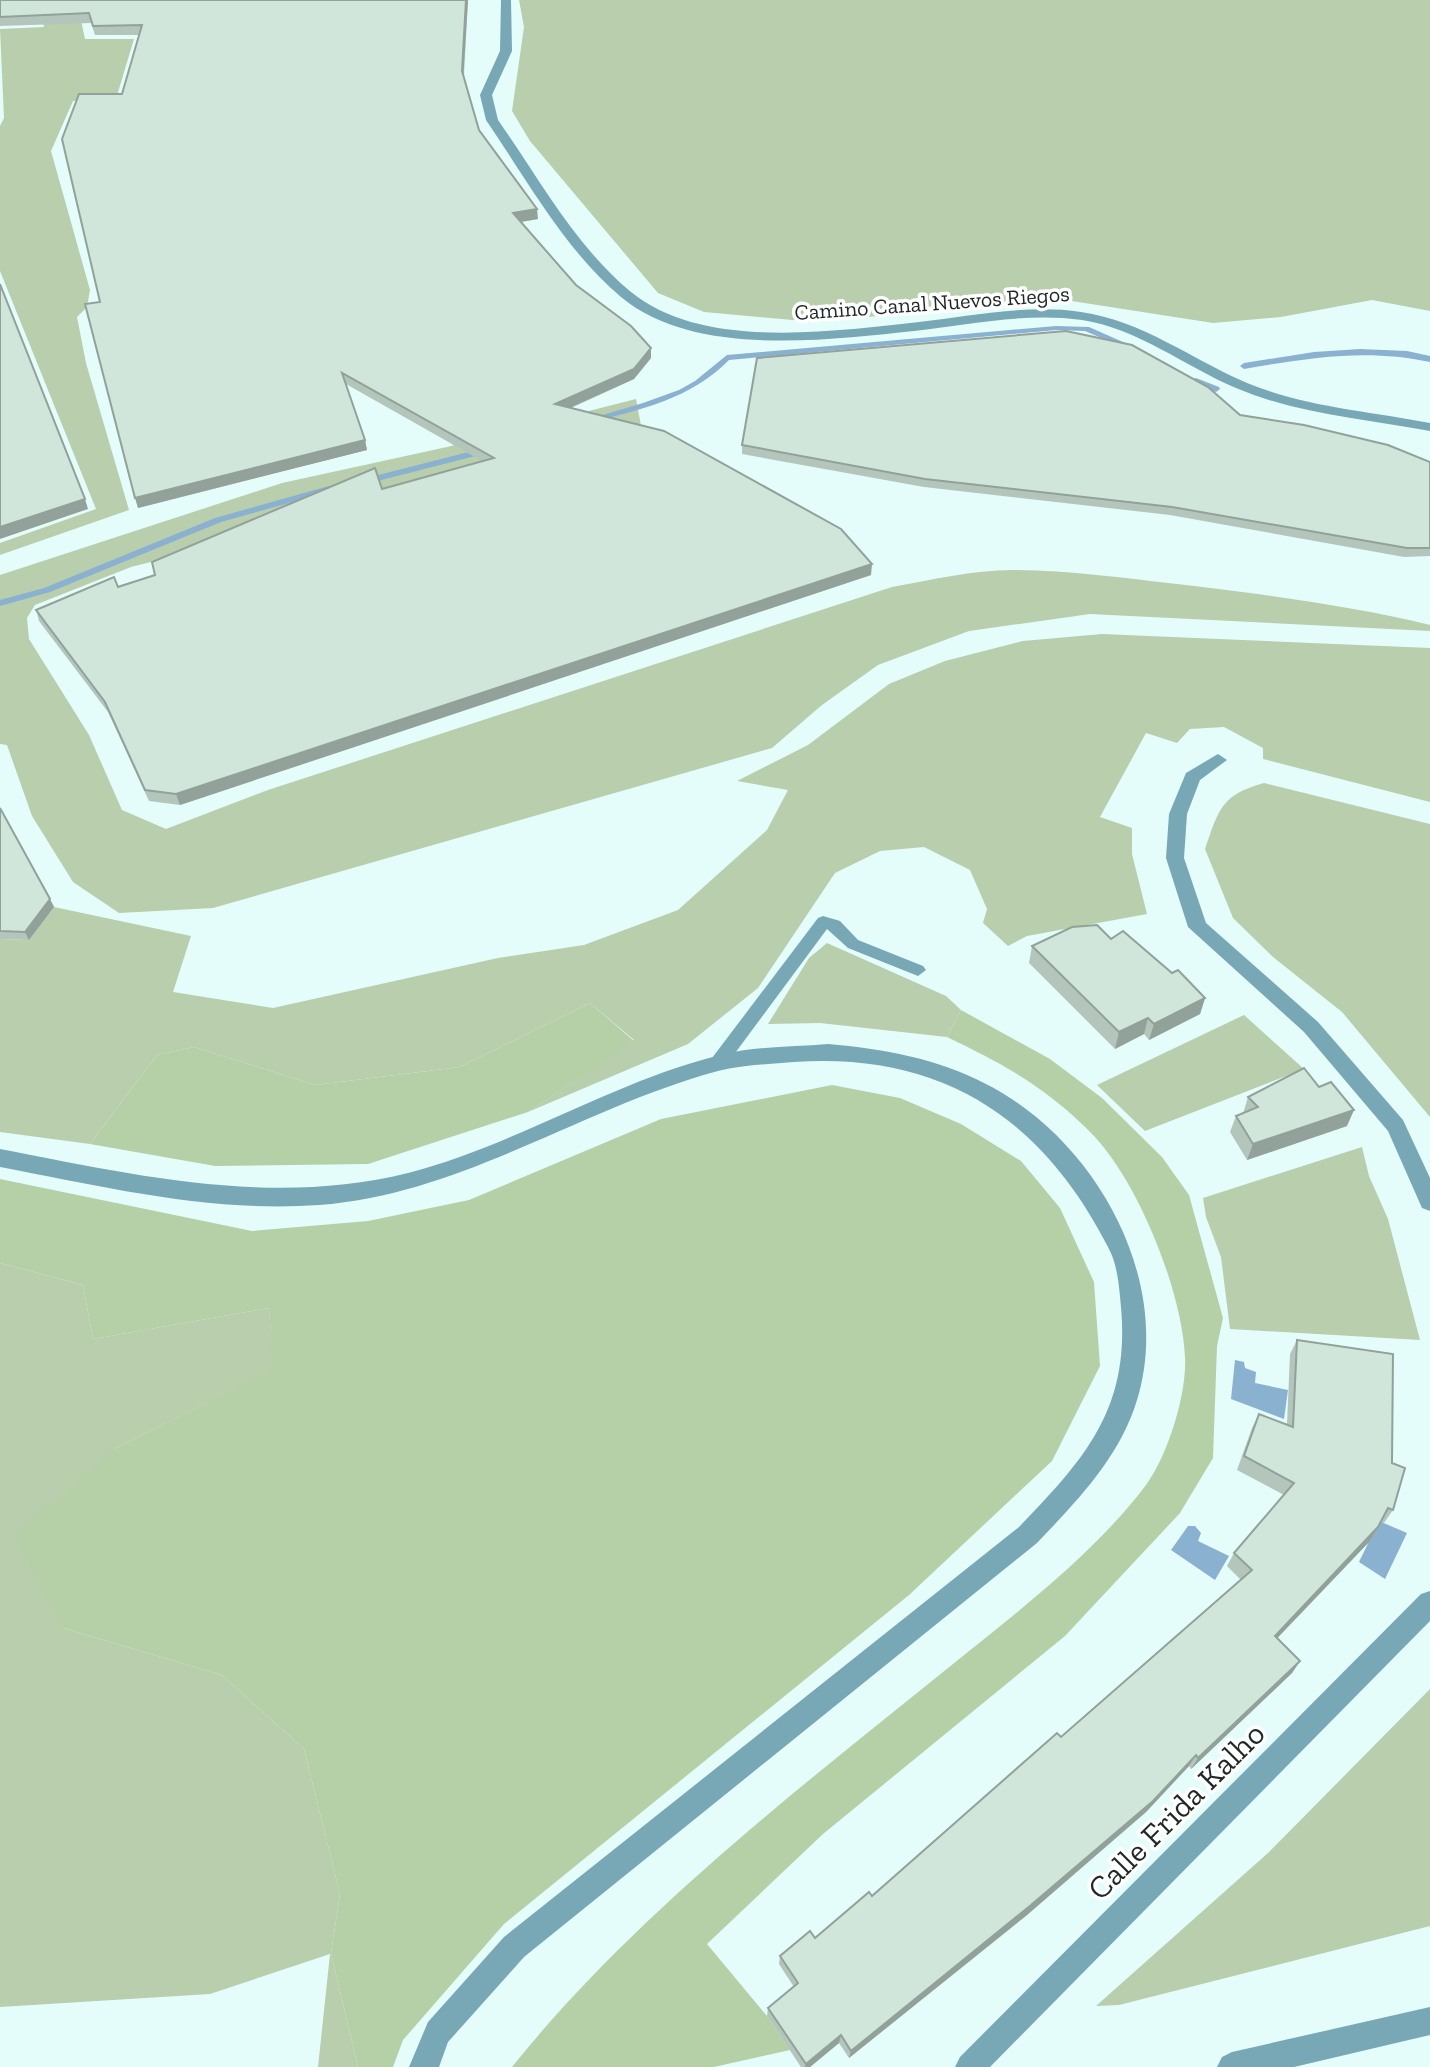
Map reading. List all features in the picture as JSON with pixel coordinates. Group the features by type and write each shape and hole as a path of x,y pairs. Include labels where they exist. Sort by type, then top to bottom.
{"street":[{"name":"Camino Canal Nuevos Riegos","path":"506,0 506,51 486,95 492,120 583,247 628,296 665,317 756,334 829,335 1042,314 1081,316 1121,325 1261,393 1430,427"},
{"path":"1218,760 1192,777 1178,814 1175,858 1198,927 1311,1027 1396,1126 1430,1202"},
{"path":"0,1158 192,1193 278,1198 364,1191 436,1173 718,1063 809,1051 880,1054 960,1077 1032,1123 1087,1184 1124,1257 1137,1335 1126,1409 1083,1479 1028,1535 514,1947 438,2032 424,2067"},
{"name":"Calle Frida Kalho","path":"970,2067 1430,1603"},
{"path":"1232,2067 1430,2021"}],"lane":[{"path":"718,1063 823,922 835,925 853,944 918,970"}],"green space":[{"path":"39,0 77,2 85,39 134,39 116,99 73,101 51,151 90,290 87,307 77,317 86,363 129,510 0,555 0,543 96,509 0,271 0,126 4,118 0,29 44,27"},
{"path":"519,0 1430,0 1430,311 1372,300 1281,317 1213,323 1059,299 815,322 704,312 658,293 530,141 512,111 524,27"},
{"path":"636,399 643,436 131,567 35,605 27,618 29,639 89,735 122,810 166,829 268,790 892,587 967,574 998,570 1054,571 1209,588 1367,612 1430,625 1430,631 1090,614 969,631 878,665 822,705 772,748 213,908 119,913 73,882 32,816 7,745 0,744 0,575 282,483 447,447"},
{"path":"1102,634 1430,648 1430,802 1263,759 1263,748 1224,727 1190,729 1177,743 1146,733 1100,817 1132,828 1132,854 1147,914 1027,936 1008,946 983,923 987,909 970,870 924,847 880,851 835,873 758,988 688,1044 528,1112 634,1040 590,1003 460,1067 315,1085 194,1047 157,1055 90,1144 0,1132 0,939 29,940 54,907 191,936 173,992 273,1008 498,958 584,945 678,910 767,830 788,790 737,781 808,745 889,684 945,661 1023,641"},
{"path":"1264,783 1430,824 1430,1117 1342,1012 1273,957 1233,918 1205,849 1218,814 1230,799"},
{"path":"827,943 946,996 961,1010 947,1037 820,1023 768,1024 809,958"},
{"path":"590,1003 634,1041 528,1112 368,1164 215,1166 90,1144 157,1055 194,1047 315,1085 460,1067"},
{"path":"961,1010 1050,1059 1102,1098 1162,1157 1189,1195 1223,1318 1217,1346 1213,1458 1180,1513 1065,1636 823,1834 707,1944 767,2016 790,2050 714,2067 512,2067 609,1959 663,1907 776,1808 1026,1605 1078,1559 1146,1485 1162,1458 1179,1406 1185,1357 1176,1301 1142,1210 1111,1157 1077,1119 1025,1079 947,1037"},
{"path":"1244,1015 1304,1069 1145,1131 1097,1085"},
{"path":"832,1085 900,1098 961,1124 1021,1161 1060,1208 1094,1282 1100,1366 1052,1461 909,1595 504,1924 403,2040 393,2067 358,2067 331,1953 340,1894 304,1749 222,1675 63,1628 16,1538 114,1449 273,1369 269,1308 93,1339 83,1285 0,1263 0,1179 252,1231 368,1221 469,1200 661,1119"},
{"path":"1362,1147 1369,1176 1388,1219 1420,1340 1230,1329 1221,1257 1206,1217 1203,1198"},
{"path":"0,1263 83,1285 93,1339 269,1308 274,1369 114,1449 63,1628 222,1675 304,1749 340,1894 331,1953 358,2067 318,2067 330,1954 210,1994 0,2007"},
{"path":"1430,1689 1430,1926 1119,2005 1096,2006 1268,1853"}],"water":[{"path":"1235,1360 1244,1362 1245,1368 1256,1372 1255,1383 1288,1390 1284,1419 1231,1399"},
{"path":"1379,1521 1407,1533 1385,1579 1359,1562"},
{"path":"1188,1526 1195,1526 1201,1533 1198,1541 1229,1556 1215,1580 1171,1550"}],"building":[{"path":"0,0 466,0 462,71 479,130 537,209 513,213 576,285 631,326 651,348 634,369 555,404 664,431 841,529 872,564 176,794 145,790 105,702 36,610 114,577 118,587 155,575 152,562 375,468 382,489 494,458 342,373 365,440 135,498 85,304 100,302 62,139 79,94 122,94 142,25 93,26 89,13 0,17"},
{"path":"0,284 85,499 0,527"},
{"path":"1066,331 1132,345 1208,387 1240,415 1304,425 1388,445 1430,462 1430,548 1407,548 1172,507 925,479 742,445 757,358"},
{"path":"0,808 50,899 25,932 0,931"},
{"path":"1097,925 1111,939 1123,931 1172,973 1178,970 1205,998 1154,1024 1148,1018 1119,1032 1032,946 1072,927"},
{"path":"1304,1068 1319,1087 1331,1082 1354,1110 1253,1144 1236,1116 1258,1107 1248,1097"},
{"path":"1297,1340 1393,1354 1392,1463 1405,1468 1393,1510 1388,1508 1378,1527 1275,1636 1300,1661 1198,1758 1196,1755 1153,1801 1031,1905 851,2051 841,2035 806,2064 768,2008 798,1983 780,1956 810,1931 815,1938 869,1892 872,1896 1057,1733 1061,1737 1252,1570 1234,1553 1294,1483 1244,1456 1259,1414 1293,1427"}],"waterway":[{"path":"590,420 682,392 713,372 727,358 1056,328 1086,329 1137,350"},
{"path":"1244,366 1360,351 1430,359"},
{"path":"1196,381 1216,389"},
{"path":"362,482 484,451"},
{"path":"0,603 47,590 218,520 329,489"}]}
